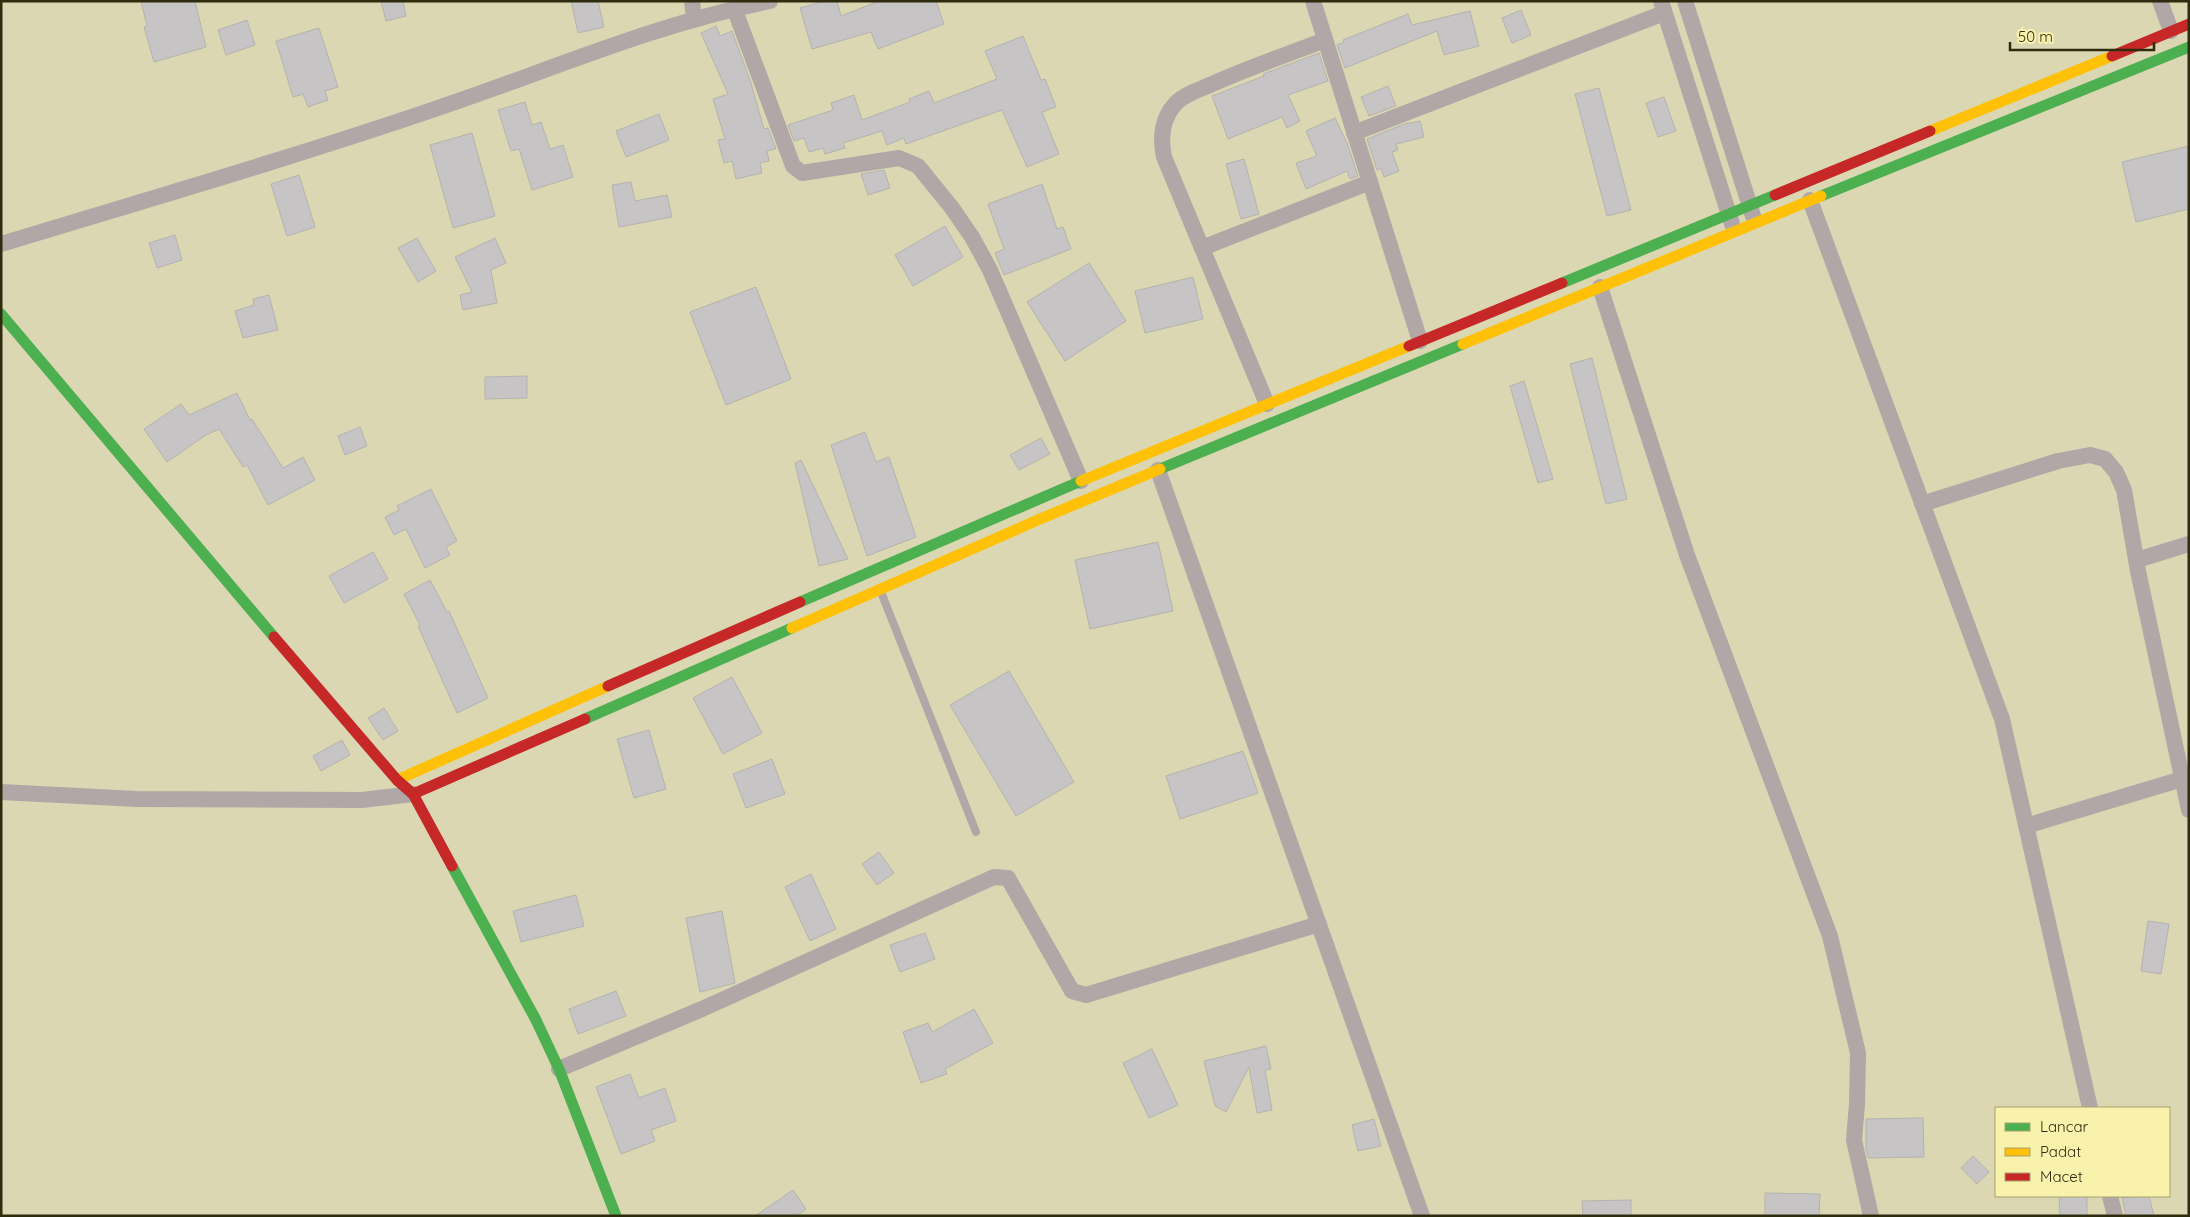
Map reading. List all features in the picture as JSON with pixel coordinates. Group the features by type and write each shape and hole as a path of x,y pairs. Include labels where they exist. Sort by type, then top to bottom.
{"main road":[{"path":"412,794 875,580 1081,481 2189,24"},
{"path":"397,780 875,580 1040,519 1810,200 2189,47"},
{"path":"1,314 194,543 397,780 412,794 536,1020 559,1069 616,1216"}],"street":[{"path":"692,1 694,18"},
{"path":"1,244 248,170 426,112 694,18 770,1"},
{"path":"1312,1 1420,341"},
{"path":"1685,1 1755,223"},
{"path":"2160,1 2171,31"},
{"path":"1354,133 1662,7 1735,231"},
{"path":"734,8 793,166 802,173 899,158 918,166 952,208 972,237 990,270 1081,481"},
{"path":"1267,404 1164,157 1161,142 1163,127 1170,110 1183,97 1226,78 1325,40"},
{"path":"1202,248 1370,182"},
{"path":"1810,200 2002,719 2090,1107"},
{"path":"1600,287 1688,555 1830,936 1858,1053 1854,1140 1871,1216"},
{"path":"1922,504 2090,454 2106,459 2116,472 2124,490 2136,560 2186,778 2189,810"},
{"path":"1158,470 1422,1216"},
{"path":"2136,560 2189,544"},
{"path":"2026,826 2186,778"},
{"path":"362,800 397,780"},
{"path":"1,792 137,799 362,800 412,794"},
{"path":"559,1069 702,1009 994,877 1008,878 1072,992 1086,995 1319,924"},
{"path":"2110,1197 2115,1216"}],"lane":[{"path":"875,580 976,832"}],"building":[{"path":"141,1 195,1 206,47 154,62 144,27 147,26"},
{"path":"381,1 403,1 406,16 386,21"},
{"path":"571,1 598,1 604,27 578,33"},
{"path":"824,1 837,1 841,16 879,1 936,1 944,24 878,49 871,32 812,49 800,8"},
{"path":"1521,10 1531,35 1512,43 1502,18"},
{"path":"1470,11 1479,46 1444,55 1437,31 1345,68 1337,45 1344,42 1343,40 1408,14 1412,25"},
{"path":"247,20 255,45 226,55 218,30"},
{"path":"716,26 720,36 732,31 750,80 764,129 768,128 776,149 767,151 769,161 760,163 762,173 736,179 732,161 724,163 718,140 725,139 713,99 728,94 701,33"},
{"path":"319,28 338,87 325,91 328,100 308,107 303,94 293,97 276,41"},
{"path":"1023,36 1041,80 1045,79 1056,107 1042,112 1059,154 1027,167 1002,110 906,144 904,138 887,145 882,131 843,143 845,148 825,154 823,148 809,152 804,138 794,141 788,125 833,110 831,103 854,95 862,120 910,102 909,99 929,91 934,103 997,79 985,51"},
{"path":"1319,53 1328,81 1288,95 1300,121 1287,128 1282,117 1228,139 1212,96"},
{"path":"1388,86 1396,106 1369,116 1361,97"},
{"path":"1599,88 1631,210 1607,216 1575,94"},
{"path":"1664,97 1676,131 1658,137 1646,103"},
{"path":"525,102 532,125 541,122 550,149 563,145 573,177 532,190 519,149 511,151 498,110"},
{"path":"659,114 669,140 626,157 616,131"},
{"path":"1335,118 1347,143 1358,176 1350,179 1347,171 1306,189 1296,163 1317,156 1306,131"},
{"path":"1420,121 1424,137 1396,144 1398,150 1392,152 1399,171 1384,177 1381,168 1377,170 1367,139 1404,124"},
{"path":"472,133 495,216 453,228 430,145"},
{"path":"2189,146 2189,209 2136,222 2122,162"},
{"path":"1244,159 1259,214 1241,219 1226,164"},
{"path":"884,170 890,188 868,195 861,174"},
{"path":"299,175 315,227 287,236 271,184"},
{"path":"631,182 635,201 667,195 672,217 619,227 612,185"},
{"path":"1042,184 1057,229 1063,227 1071,249 1004,275 995,253 1004,249 988,204"},
{"path":"945,226 963,257 913,286 895,255"},
{"path":"175,235 182,260 157,268 149,243"},
{"path":"417,238 436,271 418,282 398,248"},
{"path":"495,238 506,263 491,270 497,303 463,310 460,295 472,292 455,257"},
{"path":"1089,263 1126,321 1065,361 1027,302"},
{"path":"1193,277 1203,319 1145,333 1135,291"},
{"path":"756,287 791,379 726,405 690,312"},
{"path":"269,295 278,330 243,338 235,311 254,305 253,299"},
{"path":"1592,358 1627,499 1606,504 1570,364"},
{"path":"527,376 527,398 485,399 485,377"},
{"path":"1524,381 1553,479 1538,483 1510,386"},
{"path":"237,393 250,420 252,419 283,468 303,457 315,480 268,505 247,465 243,467 219,429 206,435 167,462 144,429 181,404 189,415"},
{"path":"360,427 367,446 345,455 338,436"},
{"path":"865,432 876,462 889,457 916,537 867,556 831,445"},
{"path":"1041,438 1050,454 1019,470 1010,455"},
{"path":"801,460 848,559 819,566 795,463"},
{"path":"431,489 457,541 446,547 450,555 425,568 406,529 394,535 385,517 399,510 397,506"},
{"path":"1158,542 1173,611 1090,629 1075,560"},
{"path":"373,552 388,579 344,603 329,576"},
{"path":"430,580 447,612 449,611 488,698 457,713 418,626 420,625 404,594"},
{"path":"1009,671 1074,782 1016,816 950,705"},
{"path":"732,677 762,733 723,754 693,698"},
{"path":"384,708 398,731 383,740 368,718"},
{"path":"649,730 666,789 634,798 617,739"},
{"path":"342,740 350,755 321,771 313,756"},
{"path":"1243,751 1258,793 1180,819 1166,776"},
{"path":"772,759 785,794 746,808 733,774"},
{"path":"879,852 894,873 877,885 862,864"},
{"path":"811,874 836,929 810,941 785,887"},
{"path":"576,895 584,926 521,942 513,911"},
{"path":"722,911 735,983 700,992 686,918"},
{"path":"2148,921 2169,924 2161,974 2141,971"},
{"path":"925,933 935,959 900,972 890,945"},
{"path":"616,991 626,1016 578,1034 569,1009"},
{"path":"974,1009 993,1043 945,1069 947,1074 921,1083 903,1032 928,1023 932,1032"},
{"path":"1266,1046 1271,1069 1265,1070 1272,1110 1257,1113 1249,1067 1226,1112 1215,1106 1204,1061"},
{"path":"1152,1049 1178,1105 1149,1118 1123,1063"},
{"path":"630,1074 639,1098 665,1088 676,1121 651,1130 655,1141 621,1154 596,1087"},
{"path":"1923,1118 1924,1157 1868,1158 1866,1119"},
{"path":"1374,1119 1381,1146 1358,1151 1352,1125"},
{"path":"1973,1156 1989,1172 1977,1184 1961,1168"},
{"path":"793,1190 806,1209 796,1216 755,1216"},
{"path":"1765,1193 1820,1194 1819,1216 1765,1216"},
{"path":"2059,1197 2087,1197 2087,1216 2060,1216"},
{"path":"2149,1197 2154,1216 2126,1216 2122,1198"},
{"path":"1631,1200 1631,1216 1583,1216 1582,1201"}],"traffic: fast":[{"path":"1821,196 2189,47"},
{"path":"1562,283 1775,195"},
{"path":"1,314 274,637"},
{"path":"1160,469 1463,344"},
{"path":"800,602 1081,481"},
{"path":"585,719 792,628"},
{"path":"452,866 536,1020 559,1069 616,1216"}],"traffic: slow":[{"path":"1930,131 2112,56"},
{"path":"1463,344 1821,196"},
{"path":"1081,481 1409,346"},
{"path":"792,628 1040,519 1160,469"},
{"path":"397,780 608,686"}],"traffic: jam":[{"path":"2112,56 2189,24"},
{"path":"1775,195 1930,131"},
{"path":"1409,346 1562,283"},
{"path":"608,686 800,602"},
{"path":"274,637 397,780 413,794 452,866"},
{"path":"413,794 585,719"}]}
